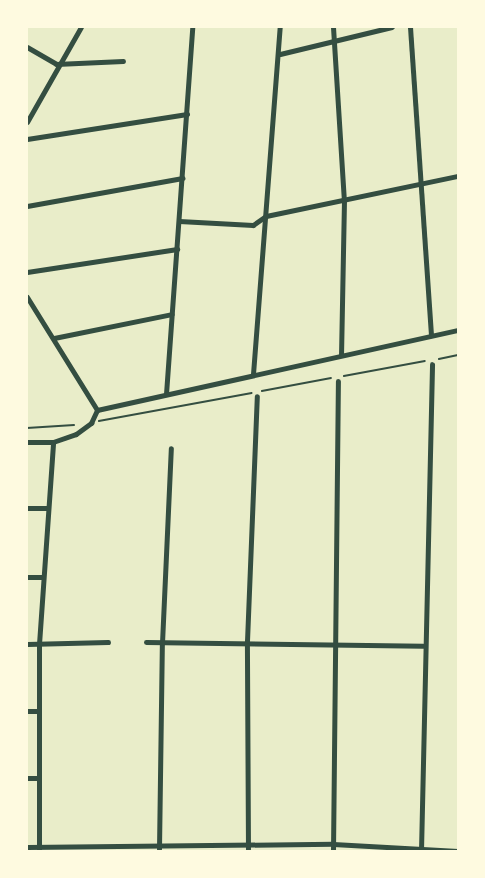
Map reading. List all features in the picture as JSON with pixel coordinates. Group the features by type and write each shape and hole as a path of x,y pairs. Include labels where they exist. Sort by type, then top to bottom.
{"street":[{"path":"27,122 56,64 81,27"},
{"path":"166,394 192,27"},
{"path":"253,375 280,54 280,27"},
{"path":"333,27 344,200 341,355"},
{"path":"280,54 334,43 392,27"},
{"path":"410,27 430,335"},
{"path":"27,47 56,64 123,61"},
{"path":"27,139 187,114"},
{"path":"179,221 246,226 266,216 458,176"},
{"path":"27,206 182,178"},
{"path":"27,272 177,249"},
{"path":"27,297 97,410"},
{"path":"54,338 172,314"},
{"path":"27,442 54,442 85,429 97,410 458,330"},
{"path":"421,849 423,646 432,364"},
{"path":"333,848 338,381"},
{"path":"248,849 248,641 257,396"},
{"path":"39,849 39,644 47,508 54,442"},
{"path":"159,849 162,643 171,448"},
{"path":"27,508 47,508"},
{"path":"27,577 42,577"},
{"path":"146,642 248,641 423,646"},
{"path":"27,644 108,642"},
{"path":"27,711 39,711"},
{"path":"27,778 38,778"},
{"path":"27,847 39,849 333,848 458,851"}],"path":[{"path":"98,422 458,355"},
{"path":"27,428 76,425"}]}
